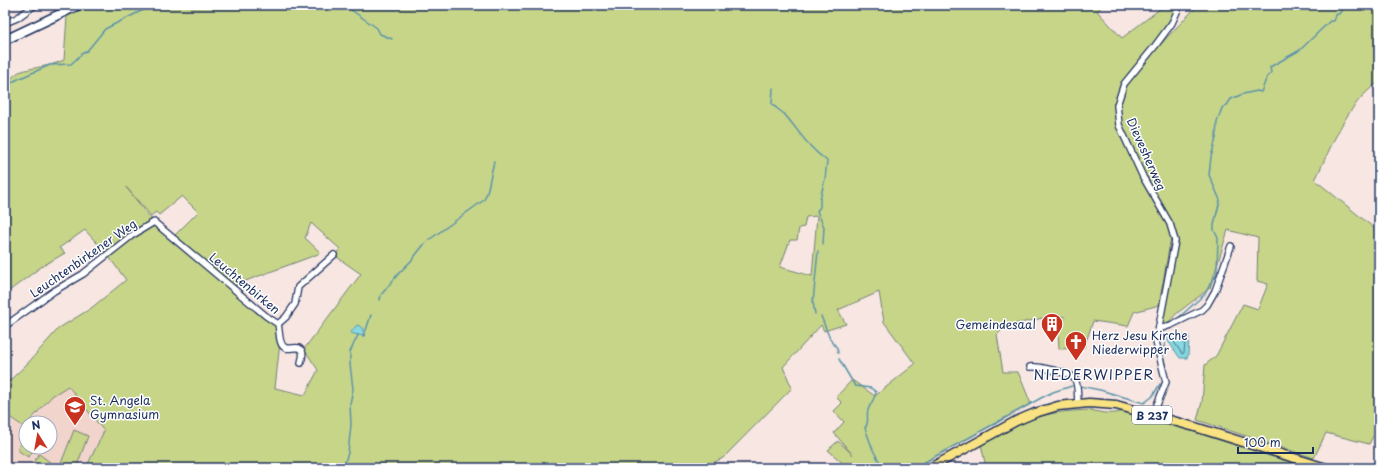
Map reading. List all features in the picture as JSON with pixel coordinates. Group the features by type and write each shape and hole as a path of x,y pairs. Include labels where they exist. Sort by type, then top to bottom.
{"main road":[{"path":"5,40 79,5"},
{"name":"B 237","path":"930,468 1035,412 1078,403 1116,405 1326,468"}],"street":[{"path":"5,23 17,18 35,5"},
{"name":"Dievesherweg","path":"1159,329 1174,247 1172,230 1143,177 1119,125 1117,105 1124,84 1172,23 1180,5"},
{"name":"Leuchtenbirken","path":"154,222 266,316 278,324 280,331 280,342 282,346 287,348 299,348 302,350 300,363"},
{"name":"Leuchtenbirkener Weg","path":"5,326 54,291 83,274 131,236 154,222"},
{"path":"1153,415 1166,382 1156,342 1159,329 1202,310 1207,305 1215,291 1231,246"},
{"path":"278,324 286,317 295,304 298,287 334,255"},
{"path":"1030,367 1050,368 1074,378 1078,403"}],"shaded area":[{"name":"St. Angela Gymnasium","path":"67,386 104,431 86,468 5,468 5,415 18,424 18,455 58,455 58,415 36,415 52,396"}],"green space":[{"path":"88,5 1104,5 1097,11 1122,38 1165,5 1177,5 1173,17 1124,83 1116,105 1117,124 1168,225 1171,237 1159,305 1134,312 1128,326 1093,321 1084,348 1059,349 1058,328 1065,317 1057,315 1006,326 997,335 1003,372 1018,372 1031,404 915,468 848,468 828,450 838,441 853,455 834,433 844,422 834,411 842,403 836,397 852,380 875,396 915,364 884,322 879,292 838,310 846,324 824,331 821,325 783,367 792,388 723,458 704,468 86,468 104,431 68,386 52,396 35,415 18,415 18,423 5,414 5,385 28,363 59,328 90,309 126,280 109,257 131,237 154,225 160,228 276,325 280,342 275,388 305,395 318,370 304,349 361,274 334,255 340,249 311,223 305,238 321,253 240,283 233,287 173,237 198,212 182,196 159,215 156,212 151,216 126,187 152,220 106,253 85,230 59,248 65,253 41,267 5,294 5,80 11,78 19,72 64,60 67,16","holes":["817,216 812,276 780,267 790,240 797,240 799,228 804,227 806,217"]},
{"path":"1198,5 1379,5 1379,82 1367,91 1357,102 1341,126 1315,180 1379,232 1379,425 1369,444 1326,433 1314,458 1197,420 1202,402 1205,365 1216,356 1243,304 1258,309 1268,284 1257,281 1258,238 1228,230 1210,288 1176,314 1169,322 1161,324 1177,240 1144,177 1121,124 1120,106 1127,85 1157,48"},
{"path":"1091,410 1107,413 1123,411 1193,430 1311,468 986,468 981,444 1009,428 1027,420 1045,415"},
{"path":"74,430 88,436 76,468 66,468 60,466"},
{"path":"38,455 50,462 49,468 30,468"}],"water":[{"path":"357,325 363,329 363,336 350,333"},
{"path":"1178,335 1189,336 1187,358 1180,358 1168,341 1168,337"}],"waterway":[{"path":"5,87 16,80 50,65 71,64 87,51 105,29 141,11 160,5"},
{"path":"344,5 377,28 380,34 392,39"},
{"path":"1176,320 1205,294 1217,271 1218,238 1214,230 1214,225 1220,200 1209,175 1211,157 1216,138 1217,122 1222,108 1227,105 1231,99 1243,94 1257,91 1261,92 1267,77 1271,73 1270,67 1300,50 1330,21 1334,21 1336,15 1340,13 1344,5"},
{"path":"773,88 772,104 784,114 820,156 827,161 825,179 820,199 820,207 817,211 824,227 823,244"},
{"path":"380,300 381,295 426,242 484,200 494,161"},
{"path":"815,314 813,302 818,251"},
{"path":"362,335 364,336 371,315"},
{"path":"821,316 830,339 837,348 838,353"},
{"path":"1163,330 1161,335 1165,343 1162,354 1167,370"},
{"path":"343,468 348,453 351,425 350,404 353,389 350,352 358,335"},
{"path":"839,359 855,386 871,388 876,392 868,410 867,424 865,428 873,450 883,468"},
{"path":"1080,386 1100,390 1144,403 1152,397 1160,384"},
{"path":"914,468 1041,398 1053,392 1072,386"},
{"path":"1071,468 1082,468"}],"place":[{"name":"Gemeindesaal","path":"1052,344"},
{"name":"Herz Jesu Kirche Niederwipper","path":"1076,362"},
{"name":"St. Angela Gymnasium","path":"75,426"}],"district":[{"name":"NIEDERWIPPER","path":"1094,374"}]}
